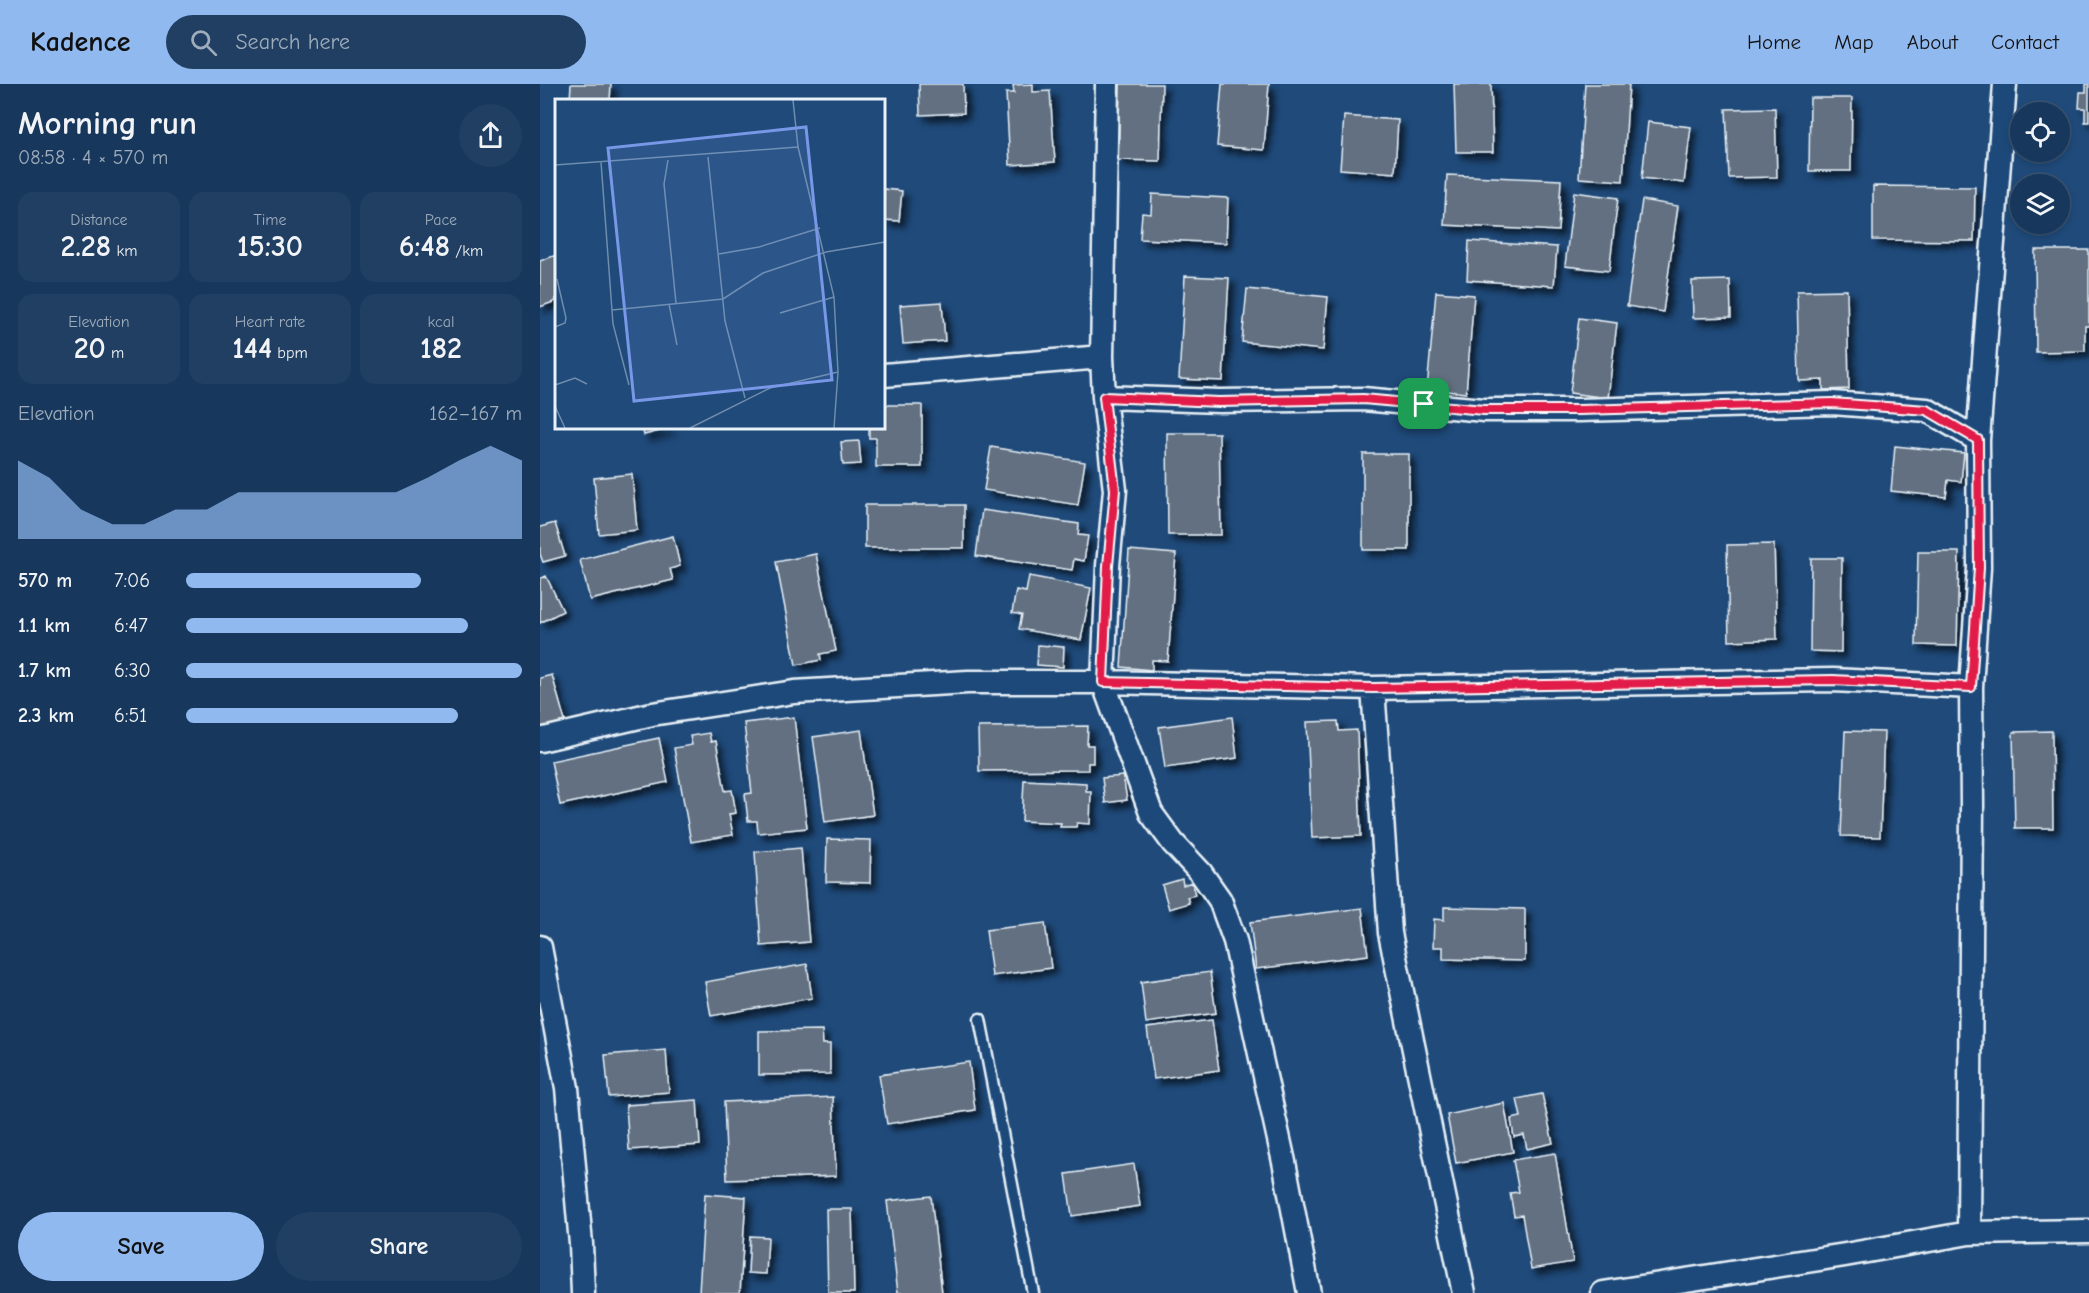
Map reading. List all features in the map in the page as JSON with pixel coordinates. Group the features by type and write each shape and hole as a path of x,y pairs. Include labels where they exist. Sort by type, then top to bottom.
{"street":[{"path":"1107,84 1102,357 1104,397 1115,490 1108,566 1103,682 1151,813 1220,900 1235,941 1284,1161 1310,1293"},
{"path":"1970,1233 1971,687 1979,568 1978,440 2005,84"},
{"path":"885,375 1102,357"},
{"path":"1104,397 1219,402 1363,399 1496,410 1832,403 1927,410 1978,440"},
{"path":"540,740 652,714 794,692 968,682 1103,682 1373,688 1833,680 1971,687"},
{"path":"1373,688 1390,933 1464,1293"},
{"path":"540,947 567,1088 581,1244 583,1293"},
{"path":"1603,1293 1970,1233 2089,1232"}],"lane":[{"path":"980,1019 1033,1293"}],"building":[{"path":"571,84 611,84 610,99 570,99"},
{"path":"919,84 963,84 964,113 920,115"},
{"path":"1033,84 1033,92 1050,91 1055,162 1010,165 1006,93 1014,93 1013,85"},
{"path":"1120,84 1162,84 1160,161 1118,160"},
{"path":"1222,84 1269,84 1264,150 1217,146"},
{"path":"1454,84 1491,84 1493,152 1456,152"},
{"path":"1585,84 1629,84 1623,181 1579,178"},
{"path":"2086,84 2089,84 2089,122 2085,122 2085,108 2079,108 2080,92 2086,92"},
{"path":"1810,98 1852,98 1851,171 1809,171"},
{"path":"1775,108 1777,177 1729,178 1726,109"},
{"path":"1344,116 1398,120 1395,173 1340,169"},
{"path":"1648,122 1691,127 1684,183 1642,178"},
{"path":"1447,175 1561,180 1558,231 1444,225"},
{"path":"1873,186 1975,187 1974,241 1873,240"},
{"path":"885,189 902,191 899,221 885,220"},
{"path":"1574,192 1618,198 1609,271 1565,266"},
{"path":"1152,194 1228,198 1226,243 1140,239 1142,213 1151,214"},
{"path":"1642,200 1678,206 1663,312 1627,306"},
{"path":"1469,241 1557,247 1554,286 1467,280"},
{"path":"2035,250 2089,250 2089,326 2085,326 2085,351 2036,352"},
{"path":"555,255 555,301 540,307 540,261"},
{"path":"1185,276 1229,278 1223,381 1179,379"},
{"path":"1730,280 1731,317 1693,318 1692,281"},
{"path":"1247,289 1328,297 1323,350 1242,342"},
{"path":"1847,290 1849,389 1823,390 1823,380 1799,381 1797,291"},
{"path":"1436,292 1474,295 1466,393 1427,389"},
{"path":"942,302 945,341 903,344 900,305"},
{"path":"1579,318 1617,323 1608,398 1570,393"},
{"path":"885,405 922,405 922,467 876,467 876,438 869,438 869,429 885,429"},
{"path":"642,429 667,429 644,435"},
{"path":"1167,433 1219,433 1221,535 1168,535"},
{"path":"859,441 861,464 843,465 841,442"},
{"path":"1895,446 1964,453 1961,482 1948,480 1946,497 1891,491"},
{"path":"991,447 1085,462 1078,505 984,490"},
{"path":"1363,454 1409,454 1409,550 1363,550"},
{"path":"632,474 637,530 599,534 594,478"},
{"path":"865,505 964,505 964,548 865,548"},
{"path":"982,510 1079,524 1078,535 1088,536 1084,561 1074,559 1072,570 976,556"},
{"path":"555,523 565,556 543,562 540,554 540,527"},
{"path":"673,536 680,566 670,569 673,580 590,600 580,560"},
{"path":"1774,544 1777,639 1729,641 1727,545"},
{"path":"1129,550 1176,554 1168,661 1152,660 1152,670 1121,667"},
{"path":"1918,552 1959,552 1957,646 1916,645"},
{"path":"816,554 836,651 820,654 821,660 796,665 776,562"},
{"path":"1811,558 1842,558 1841,652 1810,651"},
{"path":"546,576 563,611 540,623 540,579"},
{"path":"1029,576 1091,588 1081,640 1019,629 1022,615 1012,613 1016,590 1026,592"},
{"path":"1038,645 1064,647 1063,667 1037,665"},
{"path":"552,675 565,721 540,728 540,678"},
{"path":"794,717 807,828 758,833 757,821 748,821 745,794 752,793 744,723"},
{"path":"1232,717 1237,758 1165,768 1159,727"},
{"path":"1338,721 1339,731 1357,730 1361,836 1312,838 1307,722"},
{"path":"1088,726 1087,745 1093,745 1093,763 1088,763 1088,770 979,771 978,727"},
{"path":"861,730 873,815 825,822 813,737"},
{"path":"1845,731 1884,732 1880,837 1841,836"},
{"path":"2052,731 2053,828 2015,828 2013,732"},
{"path":"709,733 711,742 716,741 725,791 732,790 736,813 729,814 733,835 691,842 674,748 692,745 690,736"},
{"path":"659,738 668,782 560,805 551,761"},
{"path":"1123,776 1127,800 1105,803 1102,778"},
{"path":"1024,780 1086,783 1086,791 1091,791 1090,824 1077,823 1076,827 1060,827 1061,823 1022,821"},
{"path":"827,839 871,840 870,883 826,882"},
{"path":"801,848 809,942 761,946 755,852"},
{"path":"1182,879 1183,885 1192,882 1195,895 1187,897 1189,903 1169,909 1162,885"},
{"path":"1444,907 1525,909 1525,961 1443,959 1443,947 1433,947 1434,919 1444,920"},
{"path":"1362,908 1368,955 1256,969 1250,922"},
{"path":"1045,923 1051,968 992,976 986,930"},
{"path":"807,964 812,998 711,1016 705,982"},
{"path":"1210,972 1216,1013 1146,1023 1141,982"},
{"path":"1212,1020 1219,1070 1154,1079 1147,1028"},
{"path":"822,1030 823,1044 830,1044 830,1074 759,1075 759,1031"},
{"path":"666,1050 669,1092 609,1097 605,1055"},
{"path":"969,1062 975,1110 887,1124 879,1075"},
{"path":"1542,1094 1553,1143 1527,1149 1524,1135 1514,1137 1511,1119 1521,1117 1517,1099"},
{"path":"833,1097 836,1176 727,1180 724,1102"},
{"path":"697,1100 700,1145 629,1150 626,1105"},
{"path":"1504,1103 1513,1152 1456,1163 1447,1115"},
{"path":"1555,1153 1573,1262 1531,1269 1522,1215 1514,1216 1510,1193 1519,1192 1513,1160"},
{"path":"1134,1164 1140,1206 1072,1216 1066,1174"},
{"path":"705,1194 746,1197 740,1293 699,1293"},
{"path":"931,1196 942,1293 898,1293 887,1201"},
{"path":"826,1209 852,1209 854,1293 828,1293"},
{"path":"750,1236 768,1237 766,1274 748,1273"}],"route":[{"path":"1104,397 1219,402 1363,399 1424,404 1484,410 1579,410 1832,403 1927,410 1978,440 1979,568 1971,687 1833,680 1373,688 1103,682 1108,566 1115,490 1104,397"}]}
